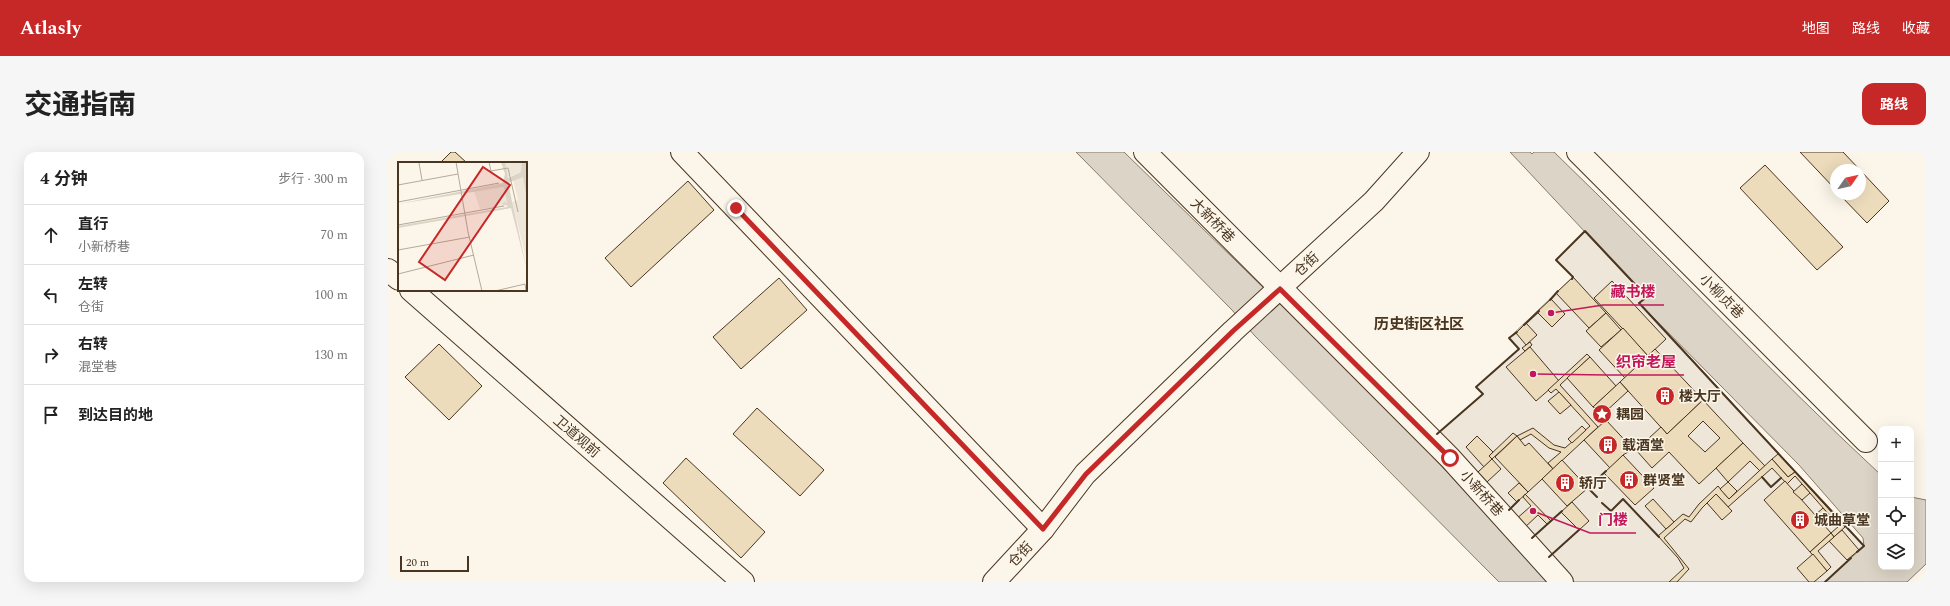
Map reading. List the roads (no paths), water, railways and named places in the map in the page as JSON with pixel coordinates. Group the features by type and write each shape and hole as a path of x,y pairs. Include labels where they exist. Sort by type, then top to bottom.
{"street":[{"path":"682,152 1043,529"},
{"name":"大新桥巷","path":"1145,152 1277,292"},
{"name":"仓街","path":"994,582 1043,529 1086,474 1233,331 1374,201 1418,152"},
{"name":"小柳贞巷","path":"1578,152 1866,441"},
{"path":"388,270 398,278"},
{"name":"卫道观前","path":"412,291 743,582"},
{"name":"小新桥巷","path":"1277,292 1450,458 1562,582"}],"place":[{"name":"藏书楼","path":"1551,313"},
{"name":"织帘老屋","path":"1533,374"},
{"name":"楼大厅","path":"1665,396"},
{"name":"耦园","path":"1602,414"},
{"name":"载酒堂","path":"1608,445"},
{"name":"群贤堂","path":"1629,480"},
{"name":"轿厅","path":"1565,483"},
{"name":"门楼","path":"1533,511"},
{"name":"城曲草堂","path":"1800,520"}],"district":[{"name":"历史街区社区","path":"1419,324"}]}
